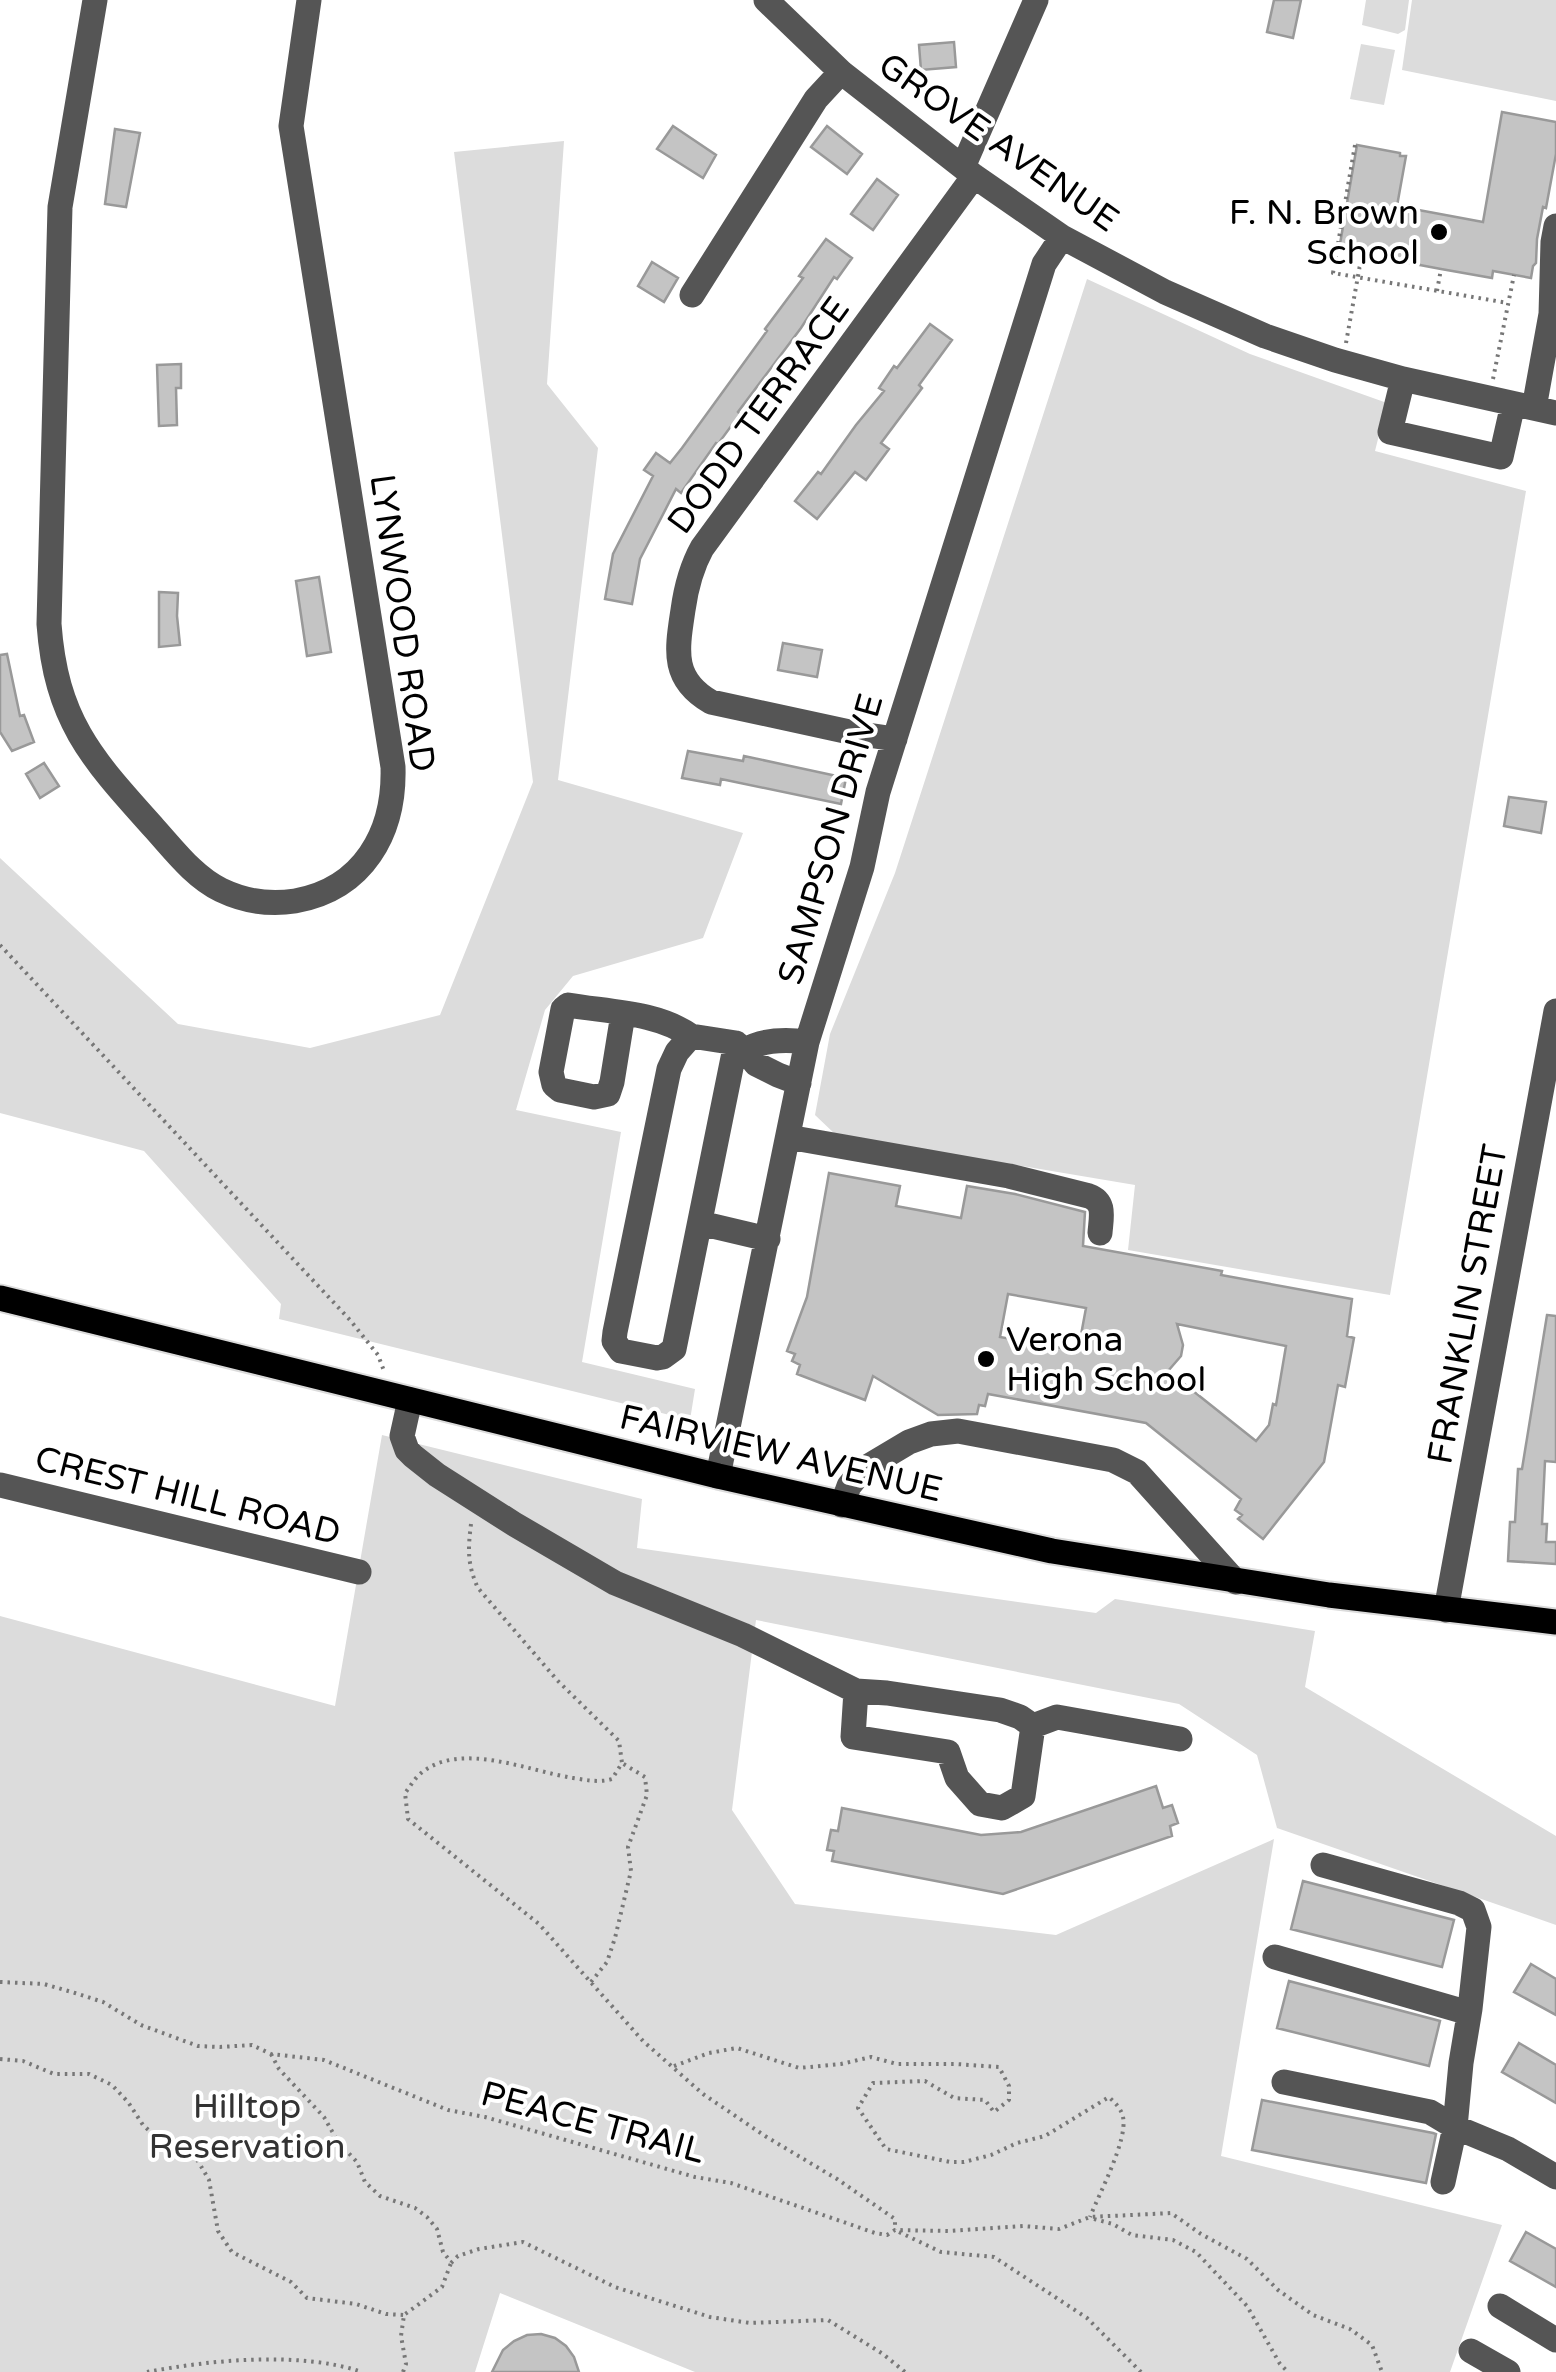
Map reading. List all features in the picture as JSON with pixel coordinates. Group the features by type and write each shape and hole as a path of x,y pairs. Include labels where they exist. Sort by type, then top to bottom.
{"main road":[{"name":"FAIRVIEW AVENUE","path":"0,1298 718,1476 1052,1551 1236,1582 1556,1622"}],"street":[{"name":"LYNWOOD ROAD","path":"94,0 60,208 50,624 55,672 72,722 85,746 178,854 221,890 272,903 316,896 353,875 381,835 394,785 291,126 308,0"},
{"name":"GROVE AVENUE","path":"766,0 841,72 968,172 1062,237 1165,292 1265,336 1343,363 1523,406"},
{"name":"DODD TERRACE","path":"895,739 711,702 695,691 687,682 677,650 687,586 702,548 968,172 1036,0"},
{"path":"692,295 816,99 841,72"},
{"path":"1402,379 1390,432 1501,457 1523,406 1551,314 1556,226"},
{"name":"SAMPSON DRIVE","path":"718,1476 808,1042 862,867 878,792 1044,264 1062,237"},
{"name":"FRANKLIN STREET","path":"1446,1610 1556,1010"},
{"path":"624,1014 670,1022 691,1036 740,1047 759,1042 808,1042"},
{"path":"691,1036 677,1052 670,1069 615,1332 614,1341 621,1351 657,1358 674,1348 740,1047"},
{"path":"740,1047 756,1064 799,1082"},
{"path":"788,1137 1009,1176 1089,1196 1095,1198 1102,1210 1100,1233"},
{"path":"700,1224 768,1239"},
{"path":"401,1397 402,1442 412,1456 514,1524 616,1583 743,1635 856,1691 1000,1710 1020,1716 1033,1726"},
{"path":"842,1505 849,1486 862,1470 909,1442 931,1434 958,1431 1113,1460 1136,1472 1236,1582"},
{"name":"CREST HILL ROAD","path":"0,1486 359,1572"},
{"path":"856,1691 854,1737 948,1752 957,1778 980,1804 1002,1808 1022,1796 1033,1726"},
{"path":"1033,1726 1057,1717 1180,1739"},
{"path":"1323,1865 1473,1910 1479,1928 1455,2126 1443,2182"},
{"path":"1275,1957 1469,2013"},
{"path":"1284,2082 1430,2112 1508,2149 1556,2178"},
{"path":"1500,2306 1556,2340"},
{"path":"1471,2351 1508,2372"}],"path":[{"path":"1355,145 1334,274 1508,303"},
{"path":"1343,363 1362,248"},
{"path":"1438,291 1441,269"},
{"path":"1514,274 1508,303 1523,406"},
{"path":"0,945 350,1320 378,1355 401,1397"},
{"path":"466,1513 472,1522 468,1545 470,1570 478,1588 557,1680 620,1741 622,1763 612,1779 602,1782 472,1757 438,1762 418,1776 405,1793 408,1819 538,1924 644,2041 703,2094 885,2210 895,2219 895,2230 1023,2226 1060,2230 1090,2217 1172,2213 1247,2259 1278,2290 1314,2315 1350,2328 1372,2345 1382,2372"},
{"path":"591,1982 607,1962 615,1938 631,1871 628,1847 647,1795 645,1777 622,1763"},
{"name":"PEACE TRAIL","path":"0,1982 44,1984 75,1992 198,2046 252,2045 271,2054 324,2060 448,2110 695,2177 731,2182 876,2234 887,2235 895,2230 941,2252 994,2257 1087,2318 1142,2372"},
{"path":"673,2066 737,2048 798,2068 871,2057 896,2064 999,2067 1009,2086 1009,2100 994,2112 985,2100 954,2098 924,2081 873,2083 858,2108 886,2149 950,2162 990,2155 1045,2136 1109,2097 1122,2112 1121,2141 1090,2217"},
{"path":"271,2054 324,2117 338,2142 356,2162 365,2182 380,2196 415,2208 426,2217 437,2229 443,2252 451,2263"},
{"path":"0,2060 24,2061 54,2074 89,2074 112,2085 156,2138 198,2161 209,2180 218,2230 232,2252 291,2282 307,2298 404,2315 434,2295 458,2256 523,2242 615,2287 710,2317 750,2323 828,2320 904,2372"},
{"path":"1090,2217 1132,2235 1173,2240 1196,2252 1247,2306 1288,2372"},
{"path":"403,2372 404,2315"},
{"path":"147,2372 269,2359 311,2360 362,2372"}],"green space":[{"path":"1366,0 1409,0 1405,30 1398,34 1362,25"},
{"path":"1412,0 1556,0 1556,101 1402,70"},
{"path":"1361,44 1395,50 1384,105 1350,99"},
{"path":"564,141 547,384 598,448 558,780 743,833 703,938 573,976 545,1010 516,1110 621,1132 582,1362 695,1389 690,1420 279,1319 281,1304 144,1151 0,1113 0,858 178,1024 310,1048 440,1015 533,782 454,152"},
{"path":"1087,279 1250,354 1387,403 1375,451 1526,491 1390,1295 1128,1250 1135,1185 836,1135 815,1115 830,1034 895,873"},
{"name":"Hilltop Reservation","path":"382,1435 642,1499 637,1548 1096,1613 1115,1599 1315,1631 1305,1687 1556,1836 1556,1925 1277,1828 1257,1755 1179,1704 756,1620 732,1810 795,1904 1056,1935 1274,1839 1221,2156 1502,2225 1450,2372 695,2372 500,2293 475,2372 0,2372 0,1616 335,1706"}],"building":[{"path":"1274,0 1301,0 1293,38 1267,32"},
{"path":"954,42 956,67 921,70 919,45"},
{"path":"1502,112 1556,122 1556,154 1531,278 1493,271 1492,278 1441,269 1388,259 1390,253 1340,244 1357,145 1406,156 1397,206 1483,222"},
{"path":"673,126 716,155 703,178 657,149"},
{"path":"827,126 862,154 847,174 811,147"},
{"path":"115,129 140,133 126,207 105,204"},
{"path":"877,179 898,195 873,230 851,214"},
{"path":"826,239 852,258 837,279 834,277 681,493 676,489 640,559 632,604 605,599 613,554 653,476 644,470 656,453 670,463 682,448 767,331"},
{"path":"652,262 678,278 664,302 638,286"},
{"path":"930,324 952,340 881,443 889,449 866,480 855,472 817,519 795,501 818,472 821,474 884,391 879,388 894,366 897,368"},
{"path":"181,364 181,388 176,388 177,425 159,426 157,365"},
{"path":"319,577 331,652 307,656 296,581"},
{"path":"159,592 178,593 180,645 159,647"},
{"path":"783,643 822,650 817,677 778,670"},
{"path":"7,654 20,716 24,715 34,742 12,751 0,732 0,655"},
{"path":"688,751 743,761 744,756 846,778 841,804 721,779 720,785 682,778"},
{"path":"44,763 59,786 40,798 26,774"},
{"path":"1509,797 1546,802 1541,833 1504,826"},
{"name":"Verona High School","path":"829,1173 900,1186 896,1206 961,1218 967,1186 1085,1212 1083,1246 1352,1299 1347,1336 1354,1338 1345,1387 1338,1385 1324,1462 1263,1539 1238,1519 1242,1515 1235,1510 1241,1499 1146,1423 988,1394 985,1406 979,1405 977,1414 938,1415 873,1376 865,1400 797,1374 800,1365 792,1361 795,1354 787,1351 807,1297","holes":["1008,1294 1086,1308 1078,1351 1000,1337","1177,1324 1286,1346 1276,1405 1273,1404 1269,1425 1256,1441 1168,1371 1181,1356 1183,1345"]},
{"path":"1547,1315 1556,1316 1556,1462 1545,1461 1542,1524 1547,1524 1546,1542 1556,1542 1556,1564 1508,1561 1518,1469 1522,1469"},
{"path":"1156,1786 1163,1808 1172,1805 1178,1823 1170,1826 1172,1836 1003,1894 832,1861 834,1851 827,1850 831,1830 838,1831 842,1808 981,1835 1021,1832"},
{"path":"1303,1881 1454,1920 1442,1967 1291,1929"},
{"path":"1531,1964 1556,1979 1556,2015 1514,1992"},
{"path":"1289,1981 1440,2021 1429,2066 1277,2028"},
{"path":"1519,2043 1556,2065 1556,2103 1502,2072"},
{"path":"1262,2100 1436,2134 1426,2183 1252,2150"},
{"path":"1526,2232 1556,2249 1556,2287 1510,2261"},
{"path":"541,2334 566,2346 579,2372 492,2372 503,2350 514,2341"}],"place":[{"name":"F. N. Brown School","path":"1439,232"},
{"name":"Verona High School","path":"986,1359"}]}
